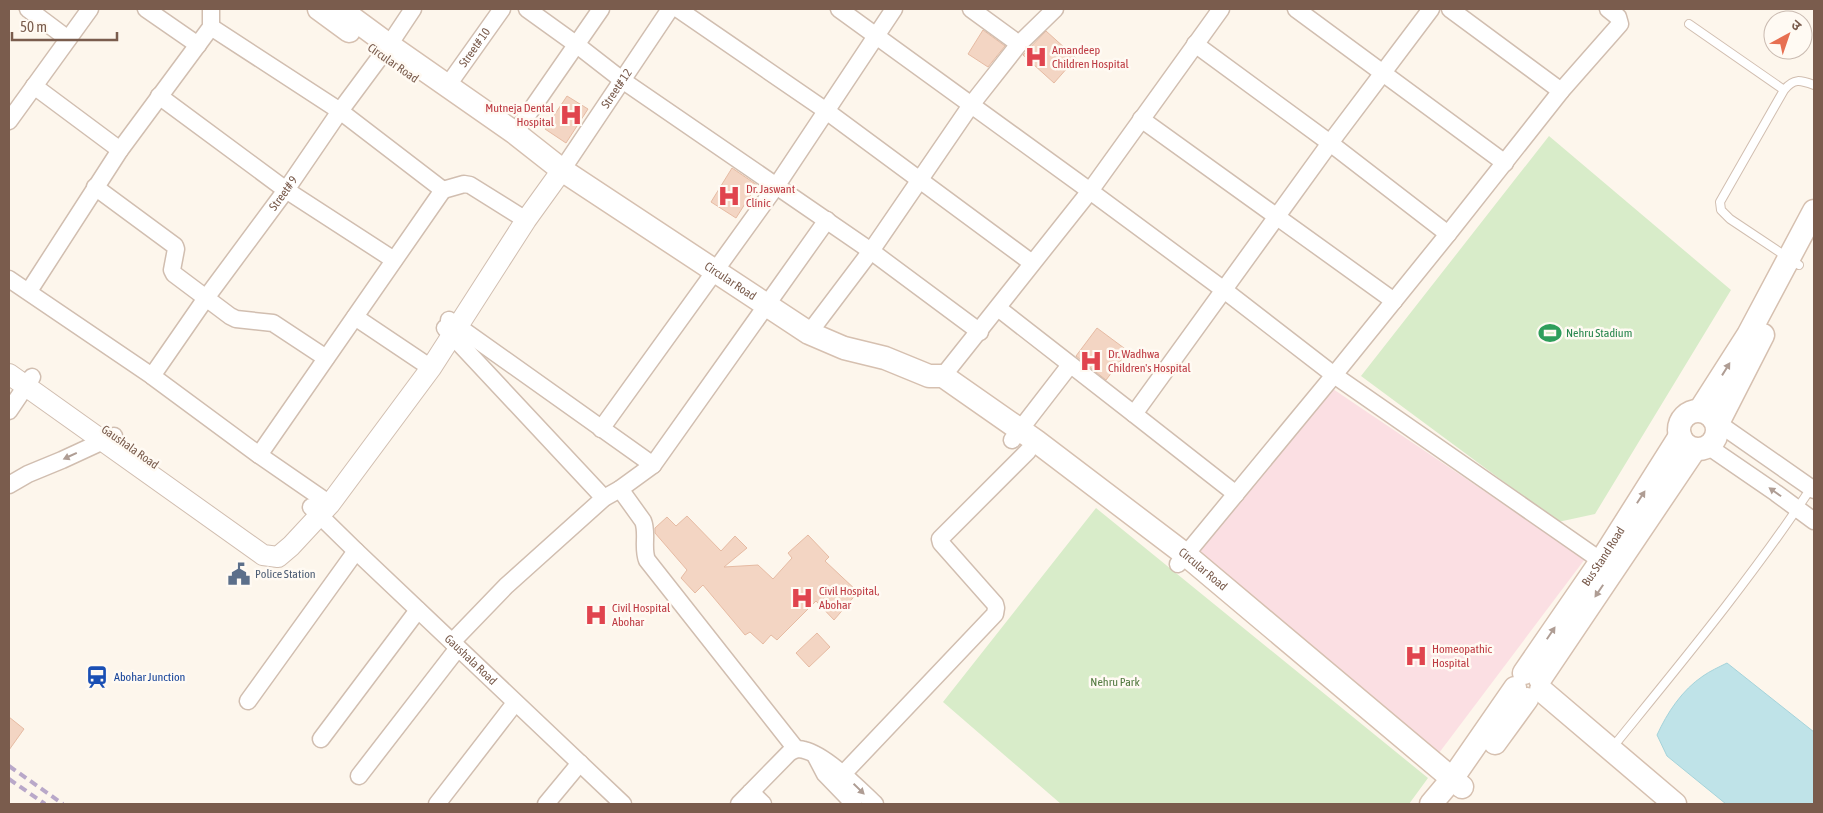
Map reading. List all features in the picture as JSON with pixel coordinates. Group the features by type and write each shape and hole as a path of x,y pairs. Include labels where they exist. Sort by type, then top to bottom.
{"main road":[{"name":"Circular Road","path":"319,9 385,50 448,85 554,163 809,333 832,344 885,358 936,376 937,386 1020,440 1182,559 1449,793"},
{"name":"Circular Road","path":"340,9 385,50 508,143 526,153 554,163"},
{"name":"Bus Stand Road","path":"1695,444 1714,443 1709,417 1748,335 1793,262 1814,211"},
{"name":"Bus Stand Road","path":"1793,262 1814,239"},
{"name":"Bus Stand Road","path":"1695,444 1680,424 1683,418 1694,411 1709,417"},
{"name":"Bus Stand Road","path":"1449,793 1530,688 1607,566 1695,444"},
{"path":"1530,688 1610,750 1675,804"},
{"path":"1530,688 1657,804"}],"street":[{"path":"28,9 68,39"},
{"path":"9,121 90,9"},
{"path":"146,9 198,45"},
{"path":"29,291 120,150 211,26 211,9"},
{"name":"Street# 9","path":"152,376 413,9"},
{"name":"Street# 10","path":"448,85 502,9"},
{"path":"527,9 578,45 622,80 871,251 980,332"},
{"path":"515,133 602,9"},
{"name":"Street# 12","path":"554,163 622,80 670,9"},
{"path":"678,9 825,110 1032,264"},
{"path":"839,9 1224,290 1334,375 1607,566"},
{"path":"601,429 777,185 825,110 894,9"},
{"path":"972,9 1019,44"},
{"path":"809,333 871,251 972,105 1019,44 1055,9"},
{"path":"936,376 980,332 1090,191 1221,9"},
{"path":"1296,9 1505,163"},
{"path":"1134,414 1330,143 1431,9"},
{"path":"1450,9 1561,91"},
{"path":"1182,559 1394,301 1561,91 1620,24 1618,17 1608,9"},
{"path":"211,26 340,111 443,190"},
{"path":"1195,44 1330,143 1448,234"},
{"path":"34,86 120,150"},
{"path":"160,96 286,190 394,260"},
{"path":"1141,119 1394,301"},
{"path":"9,279 152,376 259,455 320,506 426,364 522,217 554,163"},
{"path":"259,455 443,190 464,184 470,185 522,217"},
{"path":"95,187 175,246 172,272 206,298 236,319 273,323 326,358"},
{"path":"359,776 455,645 506,586 604,498 654,465 827,220"},
{"path":"998,308 1236,494"},
{"path":"355,316 426,364"},
{"path":"451,327 654,465"},
{"path":"451,327 604,498"},
{"name":"Gaushala Road","path":"9,360 29,381 109,438 263,555 278,557 291,546 320,506 356,551 623,804"},
{"path":"843,774 995,614 995,604 941,543 940,539 1020,440 1070,365"},
{"name":"Gaushala Road","path":"9,374 29,381"},
{"path":"9,411 29,381"},
{"path":"1709,417 1813,489"},
{"path":"9,485 28,474 109,438"},
{"path":"1695,444 1814,521"},
{"path":"620,489 646,527 645,555 647,560 796,749"},
{"path":"248,701 356,551"},
{"path":"321,739 418,610"},
{"path":"437,804 515,703"},
{"path":"739,804 789,753 796,749 815,755 843,774 874,804"},
{"path":"815,755 825,774 854,804"},
{"path":"546,804 580,763"},
{"path":"751,792 763,804"}],"lane":[{"path":"1689,24 1784,90"},
{"path":"1793,262 1730,219 1721,210 1720,202 1784,90 1790,83 1801,80 1814,84"},
{"path":"1610,750 1702,637 1813,489"}],"shaded area":[{"name":"Homeopathic Hospital","path":"1333,389 1585,559 1439,753 1194,553"}],"green space":[{"name":"Nehru Stadium","path":"1549,136 1731,290 1595,514 1558,522 1361,376"},
{"name":"Nehru Park","path":"1096,508 1428,778 1409,804 1061,804 943,702"}],"water":[{"path":"1727,663 1814,732 1814,804 1726,804 1667,756 1657,735 1670,710 1695,682"}],"building":[{"path":"983,30 1005,46 988,67 968,54"},
{"path":"1046,31 1076,58 1054,83 1023,55"},
{"path":"567,96 588,109 566,143 545,129"},
{"path":"732,168 757,185 736,218 711,202"},
{"path":"1097,328 1128,351 1106,380 1076,356"},
{"path":"687,516 721,551 735,536 747,548 724,567 758,565 773,579 792,558 788,553 808,535 829,557 825,561 858,592 834,620 816,601 777,640 771,635 763,644 750,632 745,635 703,585 695,593 681,578 687,570 655,533 655,528 667,517 676,526"},
{"path":"817,633 830,647 809,667 796,653"},
{"path":"9,717 24,729 9,750"}],"railway":[{"path":"9,766 63,804"},
{"path":"9,779 45,804"}],"place":[{"name":"Amandeep Children Hospital","path":"1036,57"},
{"name":"Mutneja Dental Hospital","path":"571,115"},
{"name":"Dr. Jaswant Clinic","path":"729,196"},
{"name":"Nehru Stadium","path":"1550,333"},
{"name":"Dr. Wadhwa Children's Hospital","path":"1091,361"},
{"name":"Police Station","path":"239,574"},
{"name":"Civil Hospital, Abohar","path":"802,598"},
{"name":"Civil Hospital Abohar","path":"596,615"},
{"name":"Homeopathic Hospital","path":"1416,656"},
{"name":"Abohar Junction","path":"97,677"}]}
